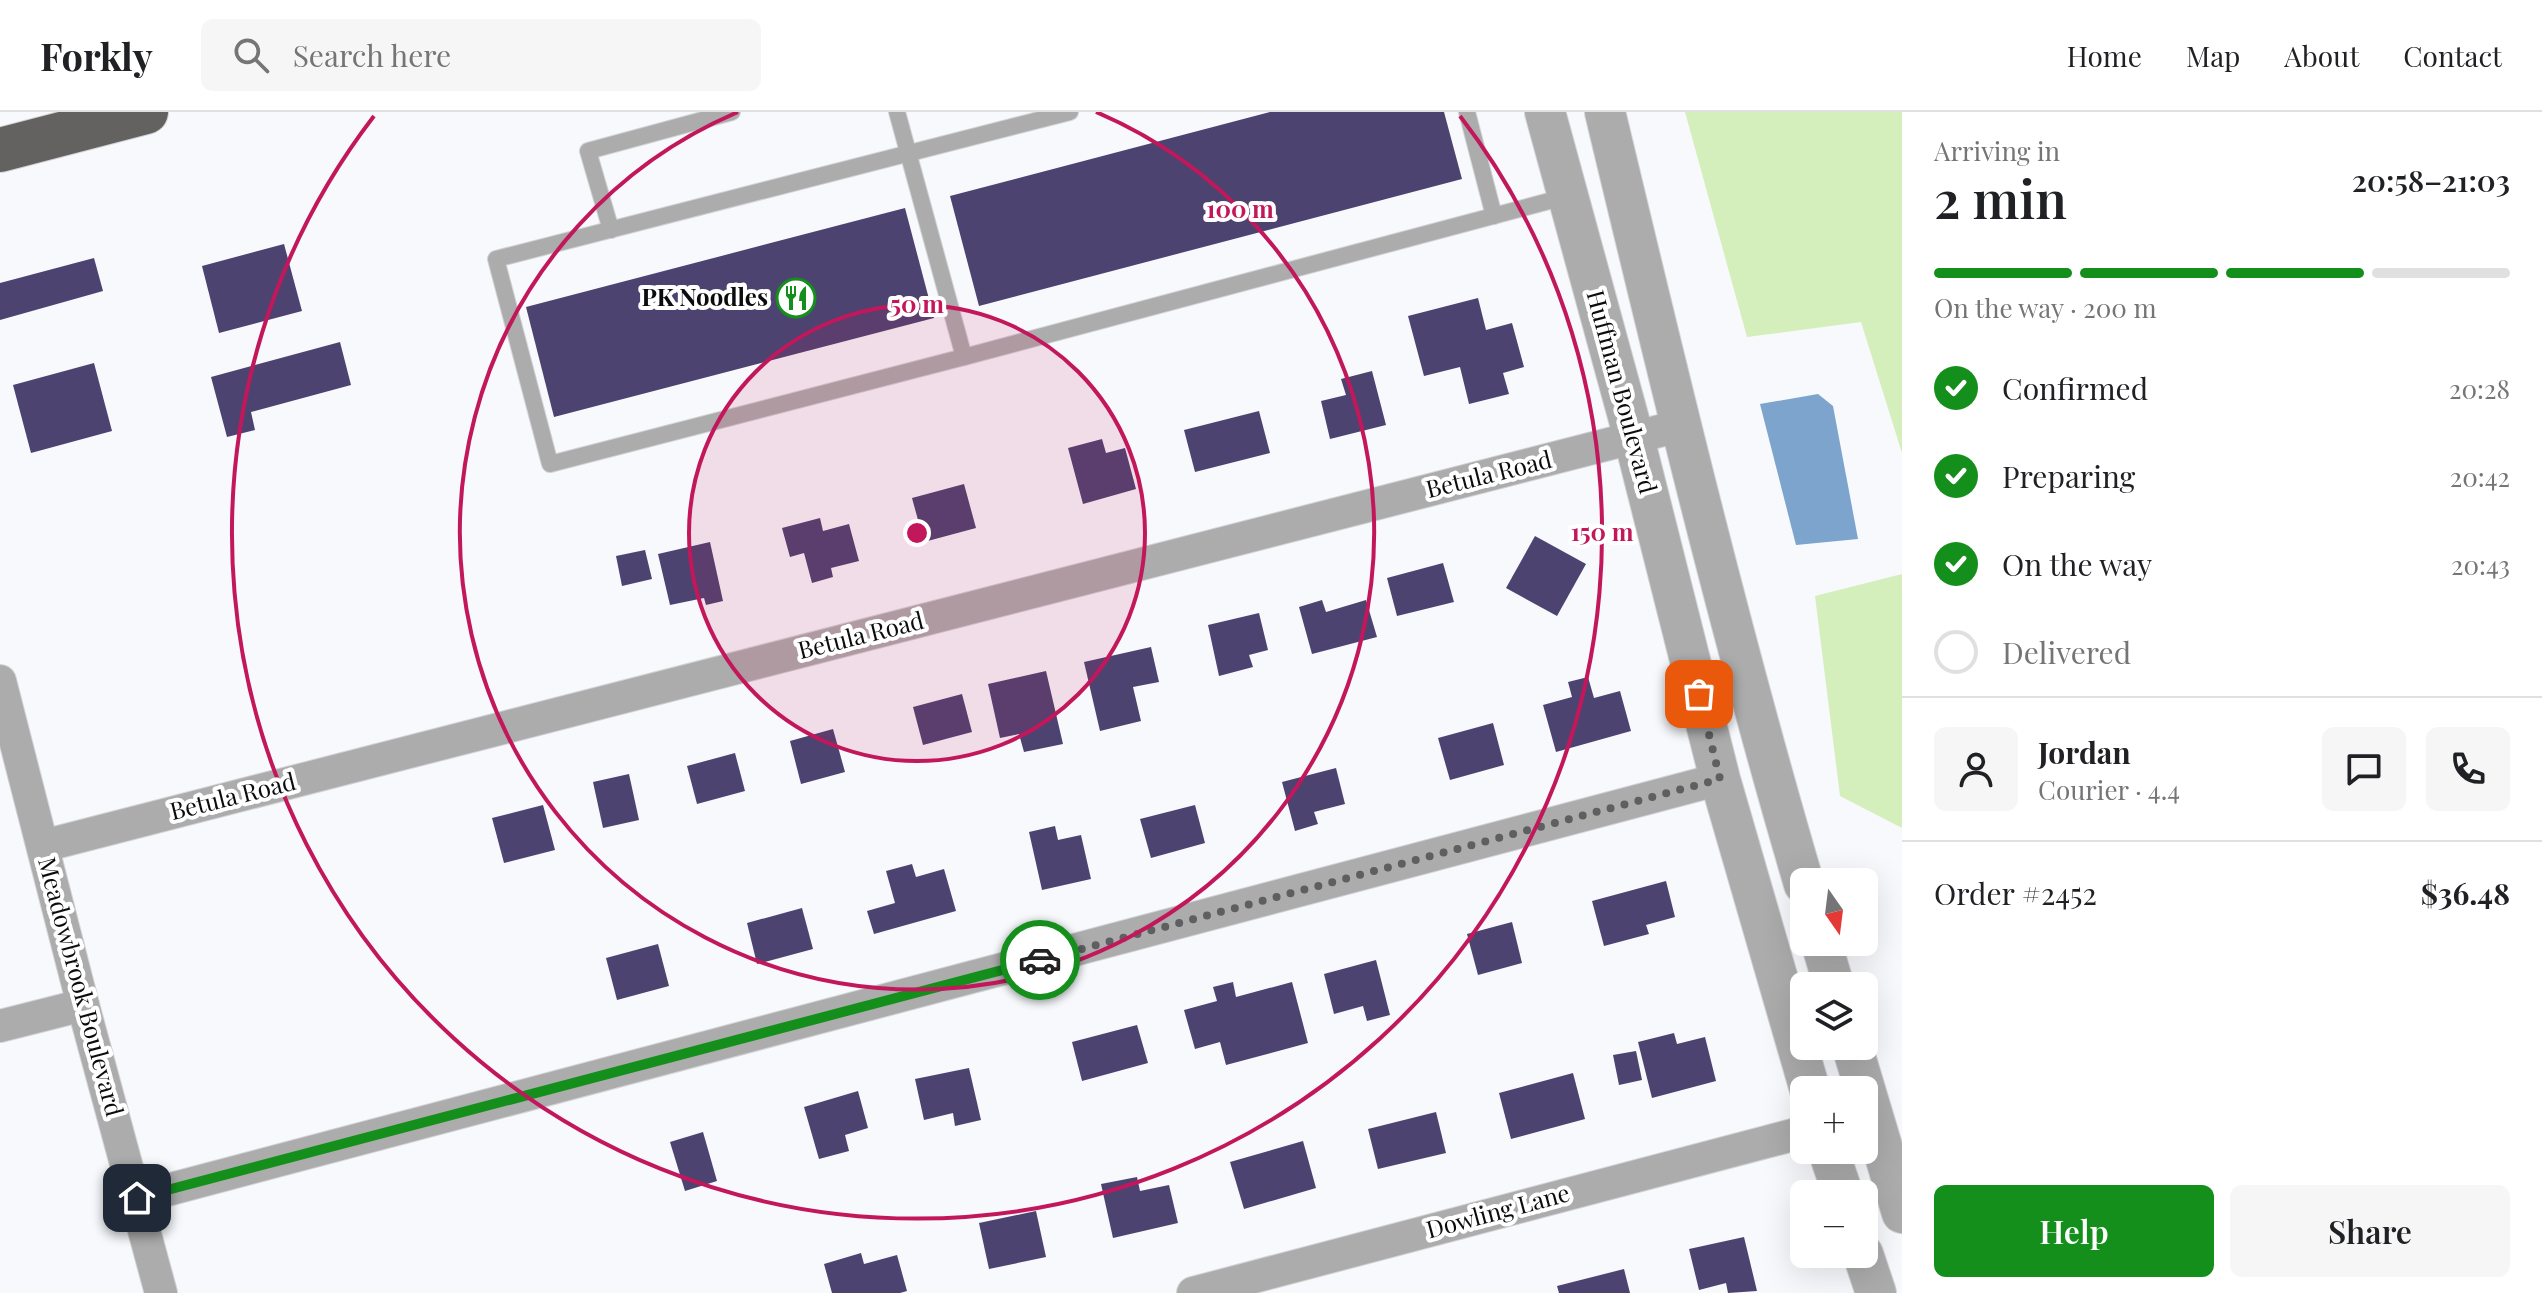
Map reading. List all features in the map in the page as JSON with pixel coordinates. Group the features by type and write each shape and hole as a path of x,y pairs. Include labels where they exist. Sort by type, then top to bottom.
{"highway":[{"path":"0,150 146,112"}],"street":[{"name":"Huffman Boulevard","path":"1545,112 1634,438 1720,779 1806,1076"},
{"name":"Huffman Boulevard","path":"1605,112 1679,426 1769,767 1799,868"},
{"path":"1568,196 1589,191 1601,197 1632,308 1659,339"},
{"name":"Betula Road","path":"43,846 1679,426"},
{"name":"Meadowbrook Boulevard","path":"0,681 161,1293"},
{"path":"137,1198 1720,779"},
{"path":"0,1026 83,1005"},
{"path":"1856,1060 1902,1213"},
{"name":"Dowling Lane","path":"1193,1293 1790,1136"},
{"path":"1868,1268 1876,1293"}],"lane":[{"path":"611,230 588,151 732,112"},
{"path":"897,112 964,357"},
{"path":"1070,112 496,259 550,464 1568,196"},
{"path":"1467,112 1494,216"}],"green space":[{"path":"1685,112 1902,112 1902,453 1861,322 1747,337"},
{"path":"1902,574 1902,828 1840,796 1815,596"}],"water":[{"path":"1818,394 1833,406 1858,539 1796,545 1760,404"}],"building":[{"path":"1270,112 1444,112 1462,179 979,306 950,196"},
{"path":"905,208 934,318 554,417 526,307"},
{"path":"284,244 302,311 219,333 202,266"},
{"path":"94,258 103,291 0,320 0,283"},
{"path":"1478,298 1486,330 1512,323 1524,367 1503,373 1509,394 1469,404 1460,367 1424,376 1408,316"},
{"path":"340,342 351,385 251,412 255,430 227,437 211,377"},
{"path":"94,363 112,431 31,453 13,385"},
{"path":"1372,371 1386,425 1330,439 1321,401 1346,395 1341,379"},
{"path":"1259,411 1270,453 1195,472 1184,430"},
{"path":"1102,439 1106,453 1125,448 1136,489 1083,504 1068,448"},
{"path":"964,484 976,528 924,542 912,498"},
{"path":"820,518 823,531 849,524 859,561 831,568 833,577 812,583 804,553 790,557 782,528"},
{"path":"1535,536 1586,564 1557,616 1506,588"},
{"path":"710,542 723,601 706,605 704,598 670,605 658,554"},
{"path":"645,550 652,579 622,586 616,556"},
{"path":"1443,563 1454,602 1397,616 1387,578"},
{"path":"1322,600 1326,612 1366,600 1377,637 1312,654 1299,607"},
{"path":"1259,613 1268,650 1249,655 1253,667 1219,676 1208,625"},
{"path":"1151,647 1159,682 1133,687 1141,721 1100,731 1084,662"},
{"path":"1046,671 1063,744 1024,752 1019,734 1000,738 988,684"},
{"path":"1588,677 1594,698 1620,691 1631,731 1556,752 1543,705 1572,697 1568,682"},
{"path":"962,694 972,732 923,745 913,707"},
{"path":"1493,723 1504,765 1450,780 1438,738"},
{"path":"833,729 845,772 801,784 790,741"},
{"path":"735,753 745,791 697,804 687,766"},
{"path":"1336,768 1345,804 1314,812 1318,824 1295,831 1282,782"},
{"path":"629,774 639,820 603,828 593,782"},
{"path":"543,805 555,850 504,863 492,818"},
{"path":"1195,805 1205,843 1151,858 1140,819"},
{"path":"1055,826 1058,840 1081,835 1091,879 1042,890 1029,832"},
{"path":"912,864 916,877 944,869 956,911 874,934 867,911 895,903 886,871"},
{"path":"1666,881 1675,917 1646,925 1649,934 1604,946 1592,901"},
{"path":"802,908 813,949 757,964 747,923"},
{"path":"1512,922 1522,963 1478,975 1467,934"},
{"path":"658,944 669,986 617,1000 606,958"},
{"path":"1376,960 1390,1015 1367,1021 1363,1006 1334,1014 1324,974"},
{"path":"1233,982 1236,997 1292,982 1308,1043 1226,1065 1220,1042 1195,1049 1184,1010 1217,1001 1213,987"},
{"path":"1137,1025 1148,1063 1082,1081 1072,1042"},
{"path":"1674,1033 1677,1044 1705,1037 1716,1081 1652,1098 1638,1042"},
{"path":"1636,1051 1642,1080 1619,1085 1613,1055"},
{"path":"969,1068 981,1120 955,1126 953,1113 924,1120 915,1079"},
{"path":"1573,1073 1585,1119 1511,1139 1499,1093"},
{"path":"858,1091 868,1128 845,1135 849,1151 819,1159 804,1107"},
{"path":"1436,1112 1446,1153 1378,1169 1368,1129"},
{"path":"703,1132 717,1181 685,1191 670,1142"},
{"path":"1303,1141 1316,1188 1244,1209 1230,1162"},
{"path":"1137,1177 1140,1191 1169,1185 1178,1223 1113,1238 1101,1184"},
{"path":"1036,1211 1046,1257 989,1269 979,1223"},
{"path":"1744,1237 1757,1291 1728,1293 1726,1283 1699,1290 1689,1249"},
{"path":"861,1253 864,1264 897,1255 907,1291 832,1293 824,1264"},
{"path":"1624,1269 1630,1293 1559,1293 1557,1286"}],"way so far":[{"path":"1040,960 1720,779 1699,694"}],"place":[{"name":"PK Noodles","path":"796,298"}],"route":[{"path":"137,1198 1040,960"}]}
